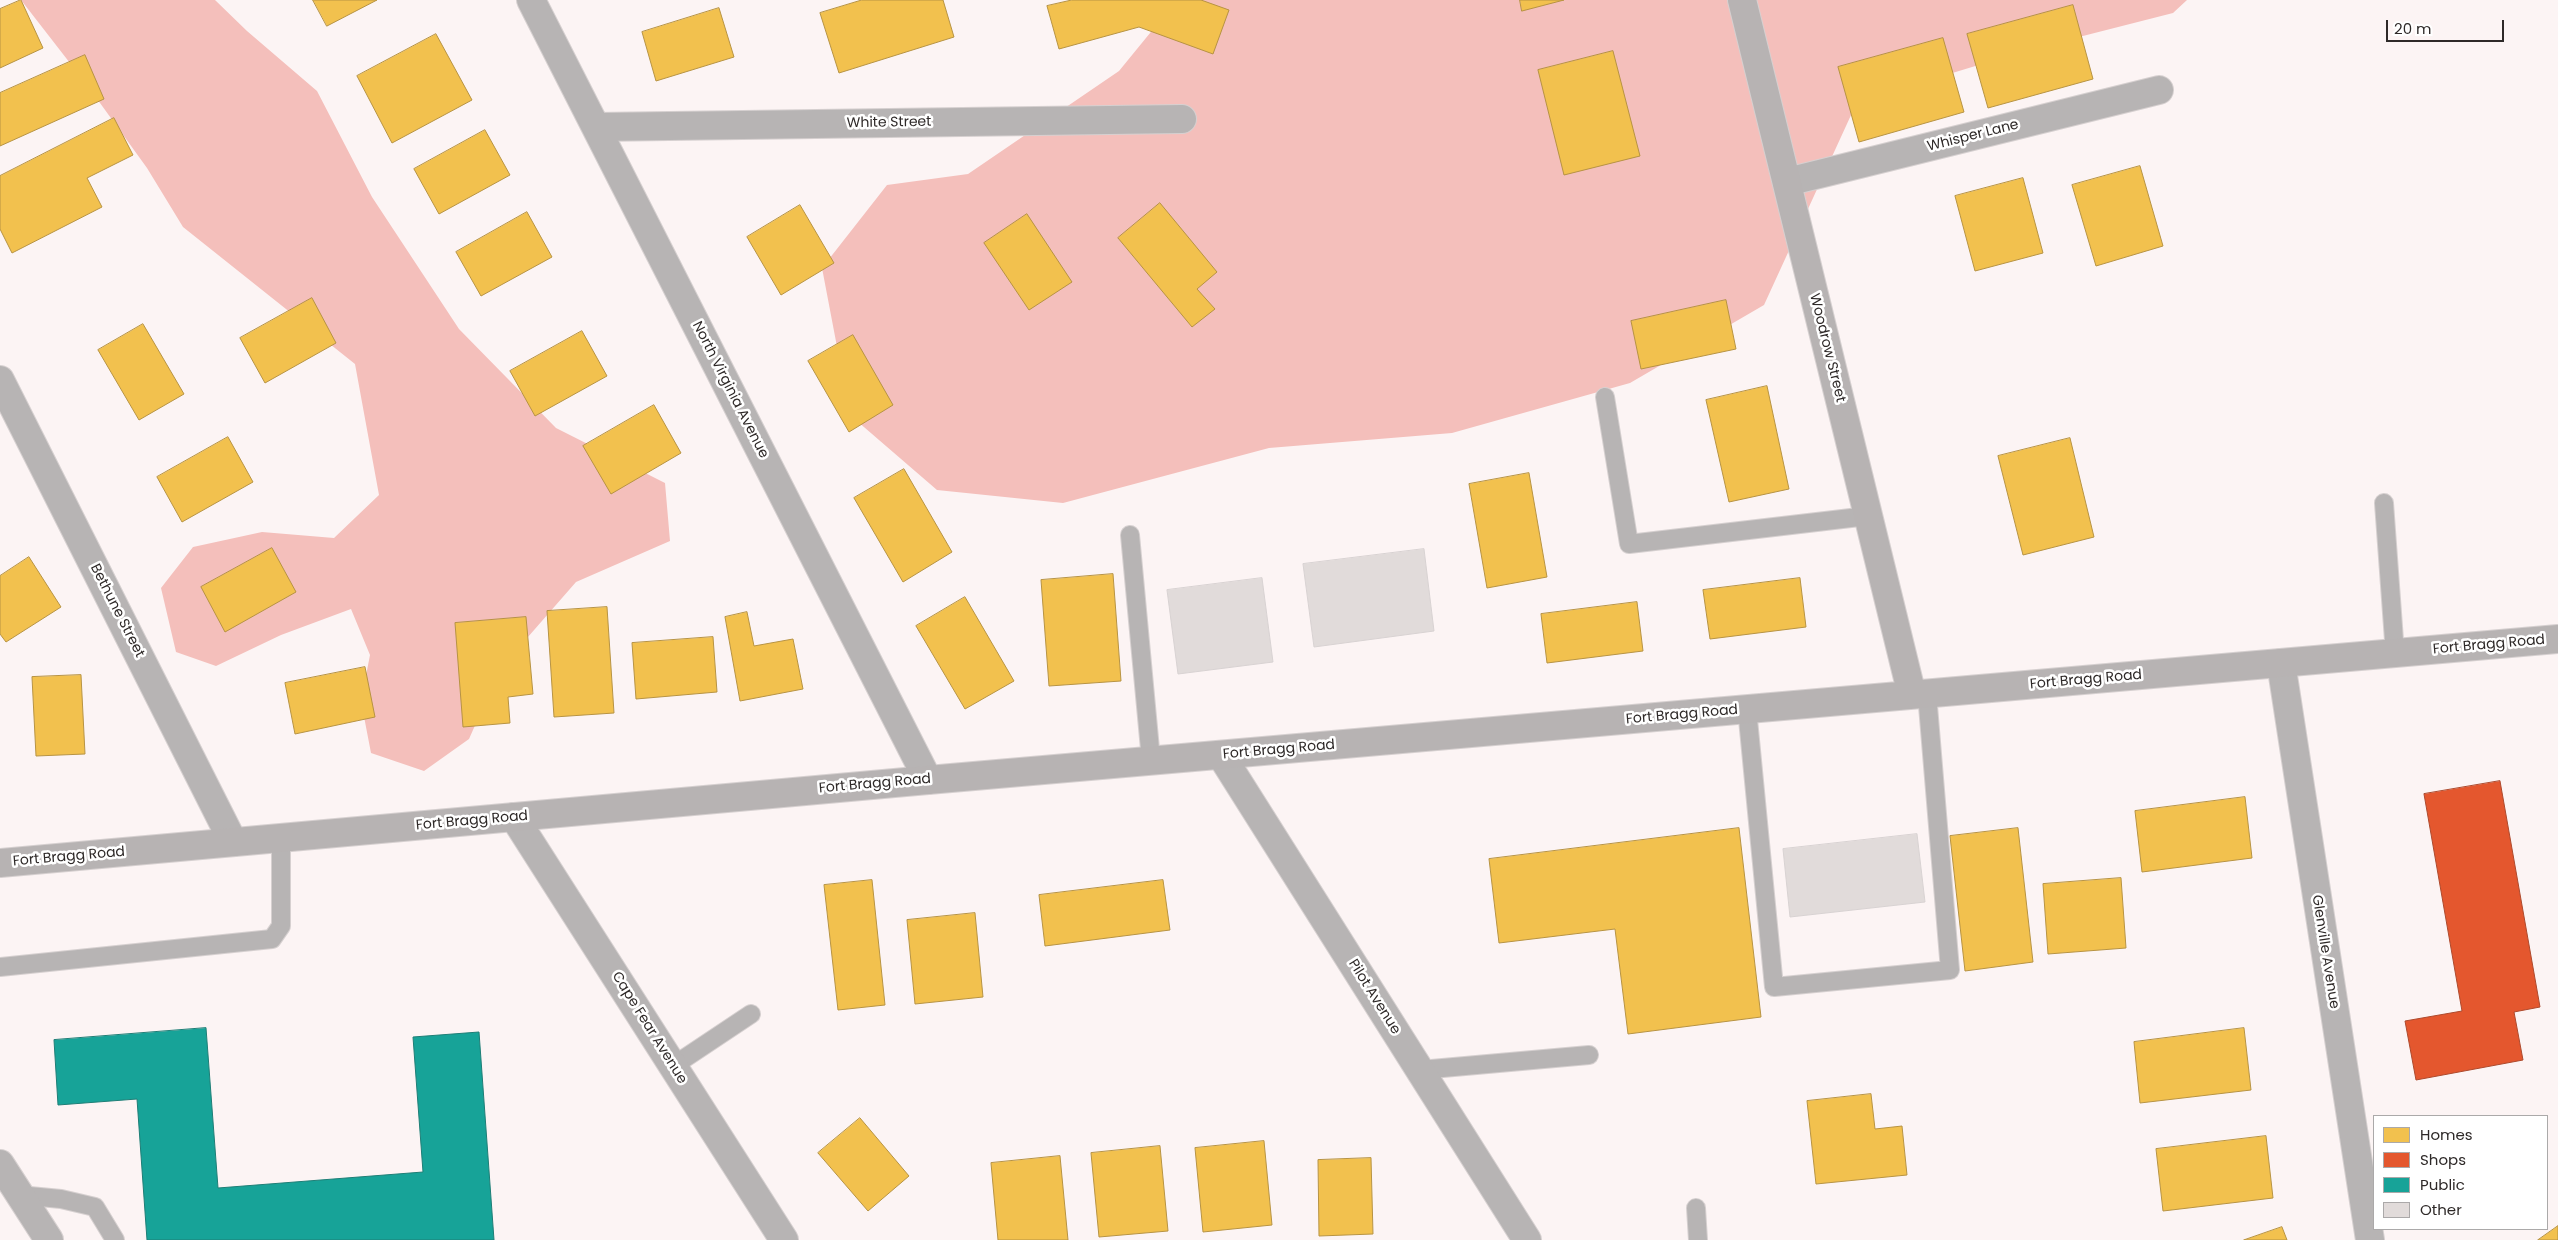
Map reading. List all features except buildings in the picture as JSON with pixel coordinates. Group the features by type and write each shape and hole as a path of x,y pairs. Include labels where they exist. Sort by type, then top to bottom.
{"main road":[{"name":"Woodrow Street","path":"1742,0 1868,516 1919,694"},
{"name":"Fort Bragg Road","path":"0,863 1151,760 2558,639"}],"street":[{"name":"North Virginia Avenue","path":"531,0 928,780"},
{"name":"Whisper Lane","path":"1787,182 2159,90"},
{"name":"White Street","path":"596,127 1182,119"},
{"name":"Bethune Street","path":"0,380 233,842"},
{"name":"Glenville Avenue","path":"2281,663 2370,1240"},
{"name":"Pilot Avenue","path":"1221,754 1527,1240"},
{"name":"Cape Fear Avenue","path":"514,817 784,1240"},
{"path":"0,1164 49,1240"}],"lane":[{"path":"1605,397 1629,544 1868,516"},
{"path":"2384,503 2395,654"},
{"path":"1130,535 1151,760"},
{"path":"1748,709 1774,987 1950,970 1919,694"},
{"path":"0,967 272,939 281,926 281,838"},
{"path":"673,1066 751,1014"},
{"path":"1420,1070 1589,1055"},
{"path":"19,1194 61,1199 95,1207 115,1240"},
{"path":"1696,1208 1698,1240"}],"shaded area":[{"path":"21,0 215,0 247,31 317,91 372,197 459,329 556,428 665,483 670,541 576,582 500,669 469,739 424,771 371,753 361,701 370,655 351,609 281,635 216,666 176,652 161,588 193,547 262,532 334,538 379,495 355,364 183,227 147,168 87,85"},
{"path":"1177,0 2187,0 2173,13 2028,50 1857,102 1764,305 1630,383 1452,433 1269,448 1063,503 937,490 850,415 822,268 887,185 968,174 1119,71"}]}
